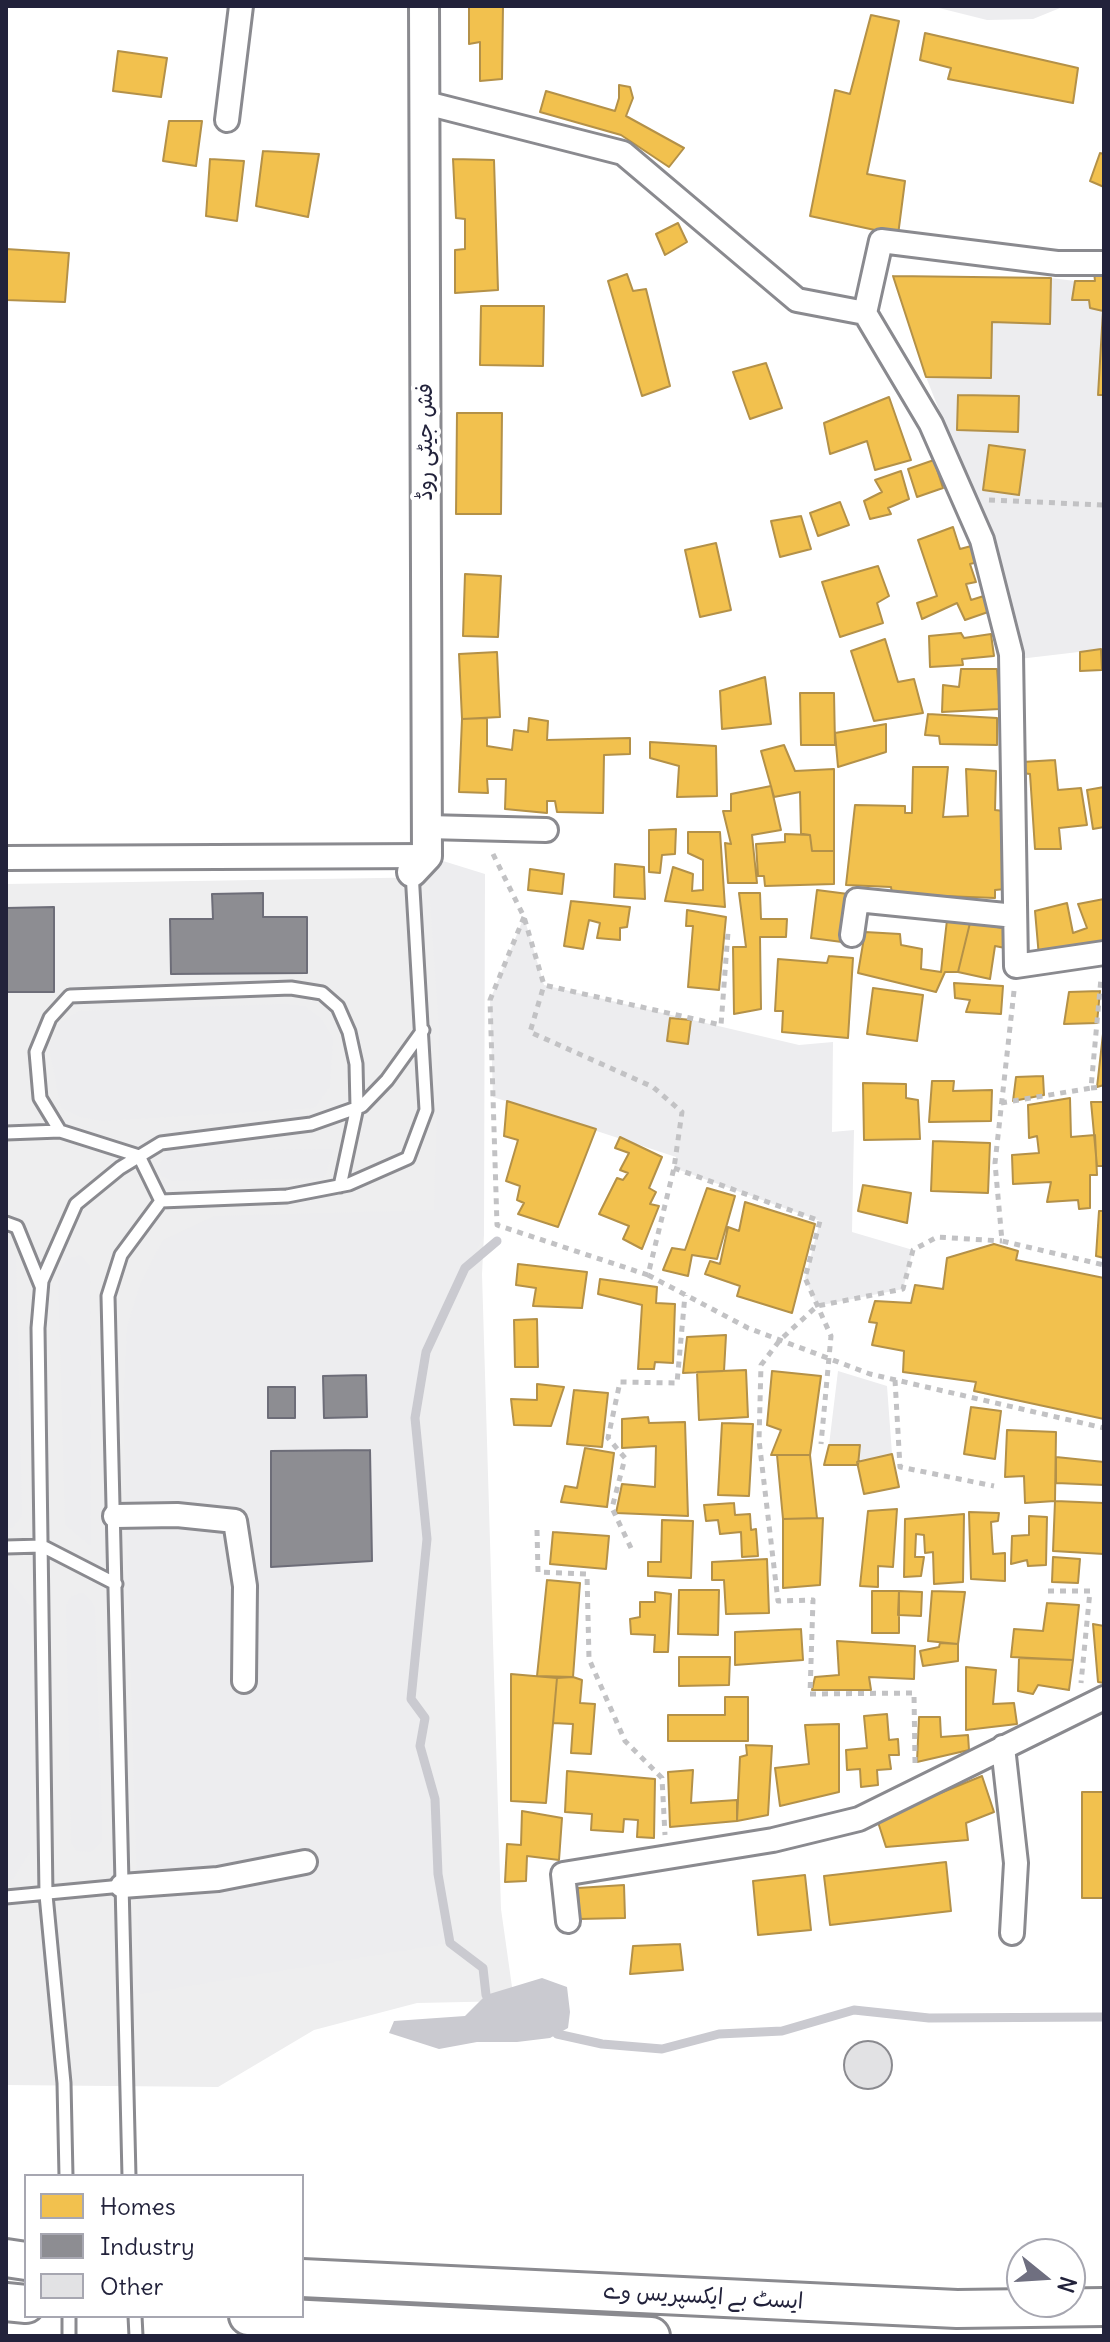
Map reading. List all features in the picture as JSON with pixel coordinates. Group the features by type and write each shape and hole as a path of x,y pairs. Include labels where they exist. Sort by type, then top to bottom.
{"main road":[{"name":"ایسٹ بے ایکسپریس وے","path":"304,2278 957,2309 1104,2307"},
{"name":"ایسٹ بے ایکسپریس وے","path":"288,2318 651,2336"}],"street":[{"path":"227,120 241,6"},
{"name":"فش جیٹی روڈ","path":"419,864 427,827 424,6"},
{"path":"426,103 623,153 797,300 865,313"},
{"path":"1104,263 1057,263 881,241 865,313 931,424 982,540 1011,654 1016,966 1104,953"},
{"path":"427,827 546,830"},
{"path":"6,858 419,864"},
{"path":"852,935 857,900 1015,916"},
{"path":"115,1516 177,1515 235,1521 245,1586 244,1681"},
{"path":"568,1921 563,1874 773,1840 859,1819 1104,1698"},
{"path":"1003,1747 1016,1863 1012,1933"},
{"path":"122,1886 218,1879 305,1862"}],"lane":[{"path":"161,1201 287,1196 340,1186 408,1158 426,1110 419,864"},
{"path":"60,1131 40,1098 36,1052 50,1018 70,996 291,988 322,993 338,1007 349,1032 356,1064 357,1107 340,1186"},
{"path":"66,2174 64,2083 46,1895 38,1328 41,1286 76,1204 120,1168 161,1143 311,1124 362,1106 387,1080 423,1030"},
{"path":"6,1133 60,1131 139,1156 161,1201"},
{"path":"129,2174 108,1296 121,1255 161,1201"},
{"path":"6,1223 17,1227 41,1286"},
{"path":"6,1547 42,1546 116,1584"},
{"path":"6,1897 122,1886"}],"path":[{"path":"964,500 1104,505"},
{"path":"480,828 524,917 544,985 530,1032 653,1087 682,1112 674,1168 648,1275"},
{"path":"524,917 490,1000 497,1225 648,1275 748,1328 870,1374 1104,1428"},
{"path":"544,985 721,1025 728,932"},
{"path":"1091,1088 1104,953"},
{"path":"1002,1241 995,1163 1016,966"},
{"path":"1001,1103 1104,1087"},
{"path":"674,1168 820,1221 805,1278 831,1336 821,1444"},
{"path":"916,1791 914,1693 810,1694 813,1600 778,1601 759,1440 761,1365 780,1340 817,1306 903,1289 913,1250 937,1237 1002,1241 1104,1265"},
{"path":"631,1548 612,1508 625,1458 608,1438 620,1382 677,1383 685,1295"},
{"path":"895,1380 900,1467 994,1486"},
{"path":"537,1530 538,1572 587,1574 589,1659 625,1741 662,1778 667,1857"},
{"path":"1048,1591 1090,1591 1079,1710"}],"shaded area":[{"path":"931,6 1065,6 1033,19 987,20"},
{"path":"1051,278 1075,281 1072,300 1089,300 1090,308 1103,311 1098,395 1104,396 1104,649 1019,659 992,532 975,500 926,377 991,378 992,322"},
{"path":"427,856 485,874 484,1235 426,1352 415,1418 427,1539 411,1699 425,1718 420,1746 435,1799 438,1874 450,1943 140,1994 123,1407 127,1328 140,1285 163,1240 214,1216 434,1210 439,1028"},
{"path":"441,877 484,1235 482,1274 501,1909 514,2001 417,2003 314,2030 218,2087 6,2085 6,884"},
{"path":"524,917 544,985 799,1045 833,1042 832,1132 854,1130 852,1232 913,1250 903,1289 817,1306 805,1278 820,1221 674,1168 676,1157 493,1097 490,1000"},
{"path":"284,1004 304,1006 321,1019 333,1039 330,1086 314,1108 102,1121 80,1117 61,1108 49,1046 61,1022 80,1011"},
{"path":"334,1149 324,1178 172,1181 162,1176 157,1168 170,1151"},
{"path":"6,1240 16,1257 22,1515 12,1528 6,1528"},
{"path":"80,1255 90,1267 91,1546 65,1524 58,1272 67,1259"},
{"path":"838,1371 887,1386 892,1454 857,1462 859,1445 829,1445"},
{"path":"6,1577 31,1608 30,1851 12,1880 6,1880"},
{"path":"82,1593 95,1610 102,1823 102,1841 90,1852 77,1851 71,1842 66,1607 71,1596"},
{"path":"542,1978 567,1987 568,2028 550,2038 477,2042 439,2049 389,2033 394,2021 465,2016 486,1995"}],"building: Homes":[{"path":"469,6 503,6 502,79 480,81 480,42 469,44"},
{"path":"871,15 899,21 867,174 905,181 898,235 810,216 835,90 850,94"},
{"path":"925,33 1078,68 1073,103 948,79 951,68 920,60"},
{"path":"118,51 167,58 161,97 113,91"},
{"path":"619,85 630,87 633,98 626,116 684,148 669,167 621,135 540,112 546,91 615,111"},
{"path":"169,121 202,121 196,166 163,161"},
{"path":"263,151 319,154 308,217 256,206"},
{"path":"1100,153 1104,154 1104,187 1090,181"},
{"path":"210,159 244,161 237,221 206,216"},
{"path":"453,159 494,160 498,290 455,293 455,250 465,249 465,219 456,218"},
{"path":"678,223 687,242 665,255 656,234"},
{"path":"6,249 69,253 65,302 6,300"},
{"path":"1094,272 1104,273 1104,395 1098,395 1103,311 1090,308 1089,300 1072,300 1075,281 1095,281"},
{"path":"627,274 633,291 646,289 670,386 642,396 608,281"},
{"path":"893,276 1051,278 1050,324 992,322 991,378 926,377"},
{"path":"481,306 544,306 543,366 480,365"},
{"path":"766,363 782,408 750,419 733,372"},
{"path":"958,395 1019,396 1018,432 957,430"},
{"path":"889,397 911,460 875,470 867,441 830,454 824,423"},
{"path":"457,413 502,413 501,514 456,514"},
{"path":"989,445 1025,450 1019,495 983,490"},
{"path":"934,460 943,488 917,497 908,469"},
{"path":"901,471 909,499 888,508 891,514 870,519 864,501 882,492 875,480"},
{"path":"840,502 849,525 818,536 810,513"},
{"path":"801,516 811,549 780,557 771,521"},
{"path":"953,527 960,549 975,545 978,562 970,564 976,582 966,584 971,600 987,595 991,611 965,620 957,603 922,619 917,603 937,596 918,540"},
{"path":"716,543 731,610 700,617 685,550"},
{"path":"878,566 889,596 877,603 883,623 840,637 822,582"},
{"path":"465,574 501,576 498,637 463,636"},
{"path":"961,633 964,638 991,634 994,656 962,659 963,665 930,667 929,636"},
{"path":"885,639 898,682 914,679 923,713 874,721 851,651"},
{"path":"1101,649 1102,670 1080,671 1080,652"},
{"path":"497,652 500,717 462,719 459,654"},
{"path":"961,669 997,669 1000,709 942,712 943,685 959,687"},
{"path":"765,677 771,724 722,729 720,691"},
{"path":"800,693 834,693 835,745 801,745"},
{"path":"928,714 997,718 997,745 940,744 939,736 925,735"},
{"path":"487,718 487,746 512,750 514,730 528,732 529,718 548,721 547,740 630,738 630,754 604,755 603,813 557,812 555,801 547,801 547,813 505,809 506,779 487,779 488,793 459,792 462,719"},
{"path":"886,724 886,752 838,767 835,733"},
{"path":"650,742 716,746 717,796 677,797 679,766 650,758"},
{"path":"784,745 795,771 834,769 834,851 812,851 810,835 801,834 800,792 774,797 761,751"},
{"path":"1055,760 1058,790 1081,788 1087,825 1059,828 1061,849 1035,849 1030,774 1022,773 1022,762"},
{"path":"913,767 948,767 943,817 968,816 966,769 996,771 995,810 1003,811 1005,889 995,890 995,898 892,894 891,887 846,885 855,805 905,806 905,813 912,813"},
{"path":"771,786 781,830 752,835 757,883 728,883 725,843 731,844 723,811 731,811 731,794"},
{"path":"1104,787 1104,827 1093,829 1087,790"},
{"path":"676,829 675,854 662,855 660,873 649,872 649,830"},
{"path":"688,832 720,832 725,907 665,901 673,867 693,874 692,891 703,890 703,860 688,853"},
{"path":"785,834 810,835 812,851 834,851 834,884 765,886 764,876 758,876 756,844 785,842"},
{"path":"615,864 644,867 645,899 614,897"},
{"path":"530,869 564,874 562,894 528,890"},
{"path":"817,890 848,894 842,942 811,938"},
{"path":"739,893 760,893 761,919 787,919 786,937 760,937 761,1009 734,1014 733,947 746,947"},
{"path":"1104,899 1104,941 1039,957 1035,911 1067,903 1073,933 1087,928 1078,904"},
{"path":"571,901 630,907 627,927 620,928 620,940 597,938 600,923 589,920 583,949 564,946"},
{"path":"687,910 726,917 719,990 688,987 693,926 686,926"},
{"path":"947,920 970,923 958,972 945,972 936,992 858,973 865,932 900,934 901,945 922,949 921,969 941,972"},
{"path":"970,923 1010,929 1010,949 995,946 990,979 958,972"},
{"path":"829,956 853,958 848,1038 782,1032 783,1011 775,1011 778,959 827,963"},
{"path":"954,983 1003,986 1001,1014 966,1012 970,1000 955,998"},
{"path":"873,988 923,995 917,1041 867,1034"},
{"path":"1100,991 1097,1023 1064,1024 1069,992"},
{"path":"670,1018 691,1020 688,1044 667,1041"},
{"path":"1104,1025 1104,1085 1097,1087"},
{"path":"1043,1076 1044,1095 1013,1101 1016,1077"},
{"path":"932,1081 954,1081 953,1091 992,1090 991,1121 929,1122"},
{"path":"863,1083 906,1084 906,1098 918,1100 920,1139 864,1140"},
{"path":"1070,1098 1071,1137 1095,1135 1097,1175 1090,1175 1090,1208 1079,1209 1078,1200 1047,1202 1051,1182 1013,1184 1012,1155 1039,1153 1037,1136 1029,1138 1028,1105"},
{"path":"507,1101 596,1129 558,1227 518,1214 524,1203 517,1200 520,1186 506,1181 518,1140 504,1136"},
{"path":"1091,1102 1104,1102 1104,1166 1097,1166"},
{"path":"620,1137 662,1157 649,1188 656,1192 650,1204 659,1206 642,1249 623,1239 629,1226 599,1214 617,1178 623,1180 628,1173 620,1170 629,1153 615,1148"},
{"path":"933,1141 990,1143 988,1193 931,1191"},
{"path":"863,1185 911,1193 907,1223 858,1211"},
{"path":"707,1188 735,1196 717,1259 692,1255 688,1276 663,1270 672,1248 685,1250"},
{"path":"745,1202 815,1224 792,1313 737,1296 740,1286 705,1274 710,1261 720,1264 728,1227 739,1231"},
{"path":"1099,1211 1104,1211 1104,1258 1096,1256"},
{"path":"994,1244 1018,1251 1016,1260 1104,1278 1104,1419 974,1391 976,1382 903,1372 904,1351 872,1345 877,1323 869,1322 875,1301 911,1303 915,1285 943,1289 947,1258"},
{"path":"518,1264 587,1272 582,1308 533,1306 536,1288 516,1285"},
{"path":"600,1279 657,1287 656,1303 675,1304 673,1363 655,1362 654,1369 638,1369 642,1305 598,1294"},
{"path":"537,1319 538,1367 515,1367 514,1320"},
{"path":"726,1335 724,1371 683,1373 687,1337"},
{"path":"746,1370 748,1417 699,1420 697,1372"},
{"path":"772,1371 821,1376 810,1455 771,1455 781,1430 767,1425"},
{"path":"537,1384 564,1387 551,1426 514,1425 511,1399 537,1400"},
{"path":"574,1390 608,1393 602,1447 567,1444"},
{"path":"971,1407 1001,1411 995,1459 964,1454"},
{"path":"648,1417 649,1423 685,1422 688,1516 616,1513 622,1484 655,1487 656,1446 622,1448 622,1419"},
{"path":"722,1423 753,1424 749,1496 718,1495"},
{"path":"1007,1430 1056,1432 1055,1501 1025,1503 1024,1476 1005,1477"},
{"path":"829,1445 860,1445 858,1465 824,1465"},
{"path":"585,1448 614,1453 607,1507 561,1502 565,1486 577,1488"},
{"path":"892,1454 899,1487 864,1494 857,1462"},
{"path":"777,1455 810,1455 817,1518 783,1519"},
{"path":"1056,1457 1104,1462 1104,1485 1056,1483"},
{"path":"1055,1501 1104,1503 1104,1554 1053,1551"},
{"path":"734,1503 735,1515 750,1514 751,1530 756,1529 758,1556 742,1557 741,1532 720,1534 718,1520 706,1521 704,1505"},
{"path":"897,1509 893,1567 878,1566 878,1587 860,1586 868,1511"},
{"path":"969,1512 999,1513 998,1521 991,1522 993,1554 1005,1553 1005,1581 971,1579"},
{"path":"964,1514 963,1582 934,1584 933,1552 925,1553 924,1535 916,1534 915,1557 924,1557 921,1576 904,1577 905,1519"},
{"path":"1029,1516 1047,1517 1046,1565 1028,1566 1027,1560 1011,1564 1012,1536 1029,1535"},
{"path":"823,1518 820,1585 783,1588 783,1519"},
{"path":"662,1520 693,1521 691,1578 648,1576 648,1562 661,1562"},
{"path":"553,1532 609,1536 606,1569 550,1564"},
{"path":"1053,1557 1080,1559 1078,1583 1052,1582"},
{"path":"767,1559 769,1613 726,1614 724,1580 712,1580 712,1562"},
{"path":"547,1580 580,1583 573,1677 537,1676"},
{"path":"679,1590 719,1590 718,1635 678,1634"},
{"path":"872,1591 899,1591 899,1633 872,1633"},
{"path":"899,1591 922,1592 921,1616 898,1615"},
{"path":"932,1591 965,1592 958,1644 928,1641"},
{"path":"655,1592 671,1594 668,1652 654,1652 655,1635 631,1634 630,1619 640,1617 640,1602 655,1602"},
{"path":"1047,1603 1079,1605 1073,1660 1011,1657 1014,1629 1043,1631"},
{"path":"1093,1624 1104,1626 1104,1683 1098,1682"},
{"path":"801,1629 803,1660 735,1665 735,1632"},
{"path":"837,1641 915,1646 914,1679 869,1677 871,1690 812,1690 815,1677 839,1675"},
{"path":"940,1643 958,1644 958,1661 923,1666 920,1651 939,1647"},
{"path":"679,1657 730,1657 729,1685 679,1686"},
{"path":"1019,1658 1073,1660 1069,1690 1038,1685 1033,1694 1018,1691"},
{"path":"966,1667 996,1670 993,1704 1014,1703 1017,1724 966,1730"},
{"path":"511,1674 557,1678 546,1803 511,1801"},
{"path":"557,1678 582,1680 580,1703 595,1704 591,1754 571,1753 573,1724 553,1723"},
{"path":"725,1697 748,1697 748,1741 668,1741 668,1715 725,1715"},
{"path":"887,1714 889,1740 898,1739 899,1755 889,1755 891,1769 877,1770 878,1785 861,1787 860,1769 847,1770 846,1750 867,1748 864,1716"},
{"path":"919,1717 940,1717 941,1737 968,1735 969,1750 917,1762"},
{"path":"839,1724 839,1792 780,1806 775,1768 809,1764 805,1725"},
{"path":"746,1745 772,1746 768,1815 737,1821 740,1757 747,1755"},
{"path":"693,1770 691,1803 737,1800 737,1821 670,1827 668,1772"},
{"path":"567,1771 655,1779 654,1838 637,1837 638,1820 624,1819 623,1832 591,1830 592,1814 565,1812"},
{"path":"982,1776 994,1812 966,1823 968,1840 886,1847 877,1819"},
{"path":"1082,1792 1104,1792 1104,1898 1082,1898"},
{"path":"522,1811 562,1818 559,1860 527,1856 526,1881 505,1882 507,1844 521,1845"},
{"path":"946,1862 951,1911 830,1925 824,1876"},
{"path":"805,1875 811,1930 758,1935 753,1881"},
{"path":"624,1885 625,1918 579,1919 578,1888"},
{"path":"680,1944 683,1970 630,1974 633,1946"}],"building: Industry":[{"path":"263,893 263,917 307,917 307,973 171,974 170,919 213,919 212,894"},
{"path":"54,907 54,992 6,992 6,908"},
{"path":"366,1375 367,1417 324,1418 323,1376"},
{"path":"268,1387 295,1387 295,1418 268,1418"},
{"path":"370,1450 372,1561 271,1567 271,1451"}],"building: Other":[{"path":"868,2041 885,2048 892,2065 885,2082 868,2089 851,2082 844,2065 851,2048"}],"waterway":[{"path":"486,1995 483,1968 450,1943 438,1874 435,1799 420,1746 425,1718 411,1699 427,1539 415,1418 426,1352 465,1268 497,1241"},
{"path":"557,2034 602,2044 662,2049 719,2034 782,2031 854,2010 929,2018 1104,2017"}]}
